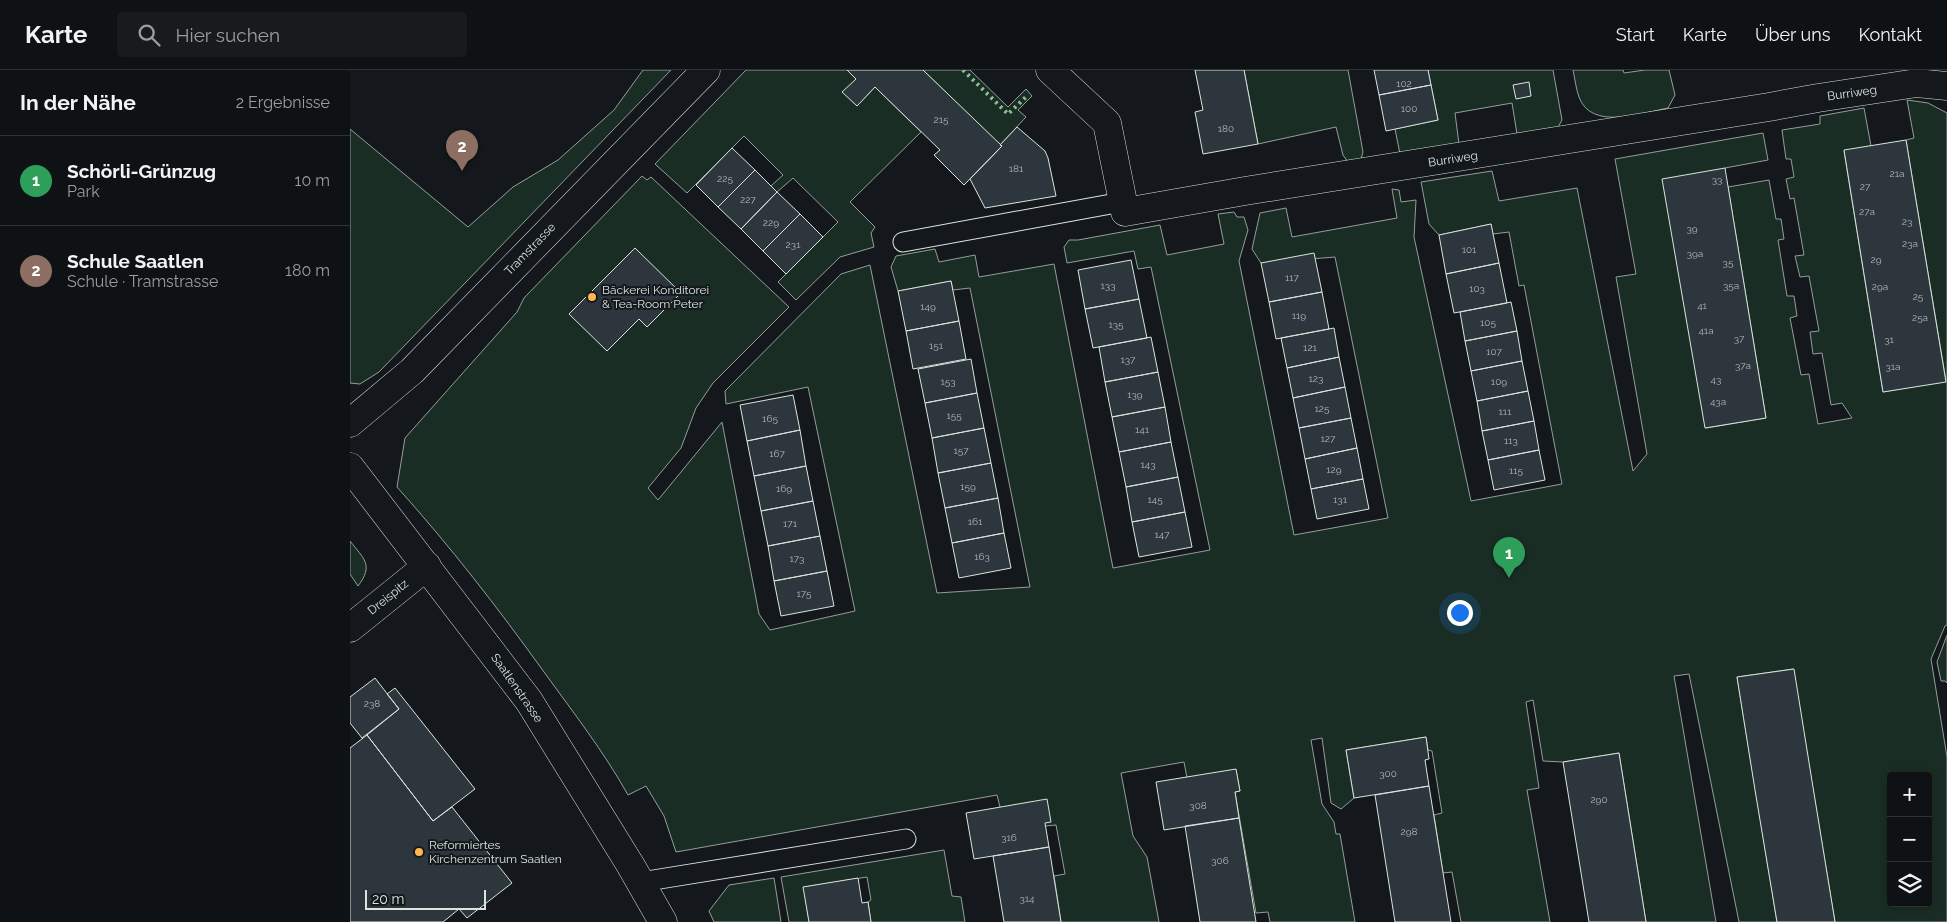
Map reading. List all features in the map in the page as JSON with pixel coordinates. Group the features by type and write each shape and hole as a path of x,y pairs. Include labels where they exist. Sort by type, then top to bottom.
{"street":[{"name":"Tramstrasse","path":"350,424 412,371 706,70"},
{"path":"1050,70 1107,124 1122,202"},
{"name":"Burriweg","path":"1122,202 1125,212 1818,98 1917,83 1947,86"},
{"name":"Saatlenstrasse","path":"350,467 528,701 641,882 663,922"},
{"name":"Dreispitz","path":"350,628 427,566"}],"lane":[{"path":"903,242 1122,202"},
{"path":"641,882 906,840"}],"green space":[{"path":"643,70 671,70 379,372 360,384 350,383 350,129 468,227 513,187 558,160 614,110"},
{"path":"746,70 847,70 856,79 843,92 857,106 875,87 921,132 850,202 875,227 871,233 874,247 840,257 796,300 778,282 838,222 793,178 777,192 771,186 783,175 744,136 687,193 655,164"},
{"path":"923,70 970,70 1008,107 1026,89 1032,96 1018,110 1026,117 1000,145"},
{"path":"1244,70 1348,70 1363,152 1361,159 1348,162 1343,155 1336,127 1258,144"},
{"path":"1428,70 1553,70 1562,120 1558,127 1517,134 1512,103 1455,113 1459,144 1400,154 1395,129 1438,120"},
{"path":"1573,70 1623,70 1624,73 1645,70 1669,70 1675,95 1668,108 1632,116 1606,117 1594,114 1585,107 1578,94"},
{"path":"1907,100 1928,103 1947,113 1947,625 1931,659 1947,757 1947,922 1835,922 1793,669 1737,677 1777,922 1739,922 1689,674 1674,676 1716,922 1646,922 1619,753 1563,762 1543,761 1533,700 1526,702 1539,788 1527,790 1550,922 1461,922 1452,872 1443,873 1434,815 1442,813 1432,751 1428,750 1426,737 1346,750 1354,798 1341,809 1331,803 1322,738 1311,740 1322,804 1334,822 1336,834 1340,834 1355,922 1270,922 1268,912 1256,913 1235,792 1240,791 1236,770 1187,778 1184,762 1121,773 1133,836 1147,857 1159,922 1061,922 1054,876 1065,874 1056,825 1045,826 1000,807 997,795 676,852 664,816 646,786 628,795 588,732 509,624 455,555 397,487 405,438 517,312 524,298 642,176 647,180 651,177 789,307 713,383 696,408 681,448 648,488 658,500 722,422 759,614 770,630 855,611 808,387 726,404 725,391 841,274 870,265 937,593 1030,587 970,288 953,290 951,281 898,291 891,267 896,256 935,249 939,262 975,255 979,277 1054,264 1113,568 1210,550 1151,267 1138,269 1134,251 1067,263 1064,247 1069,240 1160,225 1167,255 1224,244 1218,214 1234,212 1237,217 1244,217 1248,230 1239,261 1294,535 1388,518 1335,257 1261,263 1252,249 1260,213 1286,208 1292,237 1397,218 1392,189 1399,190 1401,202 1416,200 1414,237 1471,501 1562,484 1524,285 1519,286 1509,232 1493,234 1491,224 1439,235 1429,224 1421,182 1492,171 1499,201 1577,188 1633,471 1647,454 1616,277 1636,274 1615,159 1763,133 1768,160 1725,168 1706,428 1766,418 1728,187 1769,180 1776,219 1781,219 1784,239 1778,240 1787,296 1794,296 1797,316 1790,318 1801,375 1809,374 1818,424 1852,418 1842,403 1831,405 1822,353 1813,354 1810,332 1819,331 1809,276 1800,277 1795,256 1804,255 1794,198 1790,199 1786,179 1794,177 1791,159 1786,159 1782,130 1820,124 1820,116 1864,108 1871,146 1844,151 1883,392 1946,381 1906,140 1914,138"},
{"path":"350,541 363,558 366,567 363,579 358,586 350,574"},
{"path":"1947,635 1947,683 1941,681 1937,662"},
{"path":"944,850 952,896 961,897 965,922 871,922 868,902 871,900 867,877 804,887 809,922 789,922 781,877"},
{"path":"774,878 781,922 714,922 709,911 729,885"}],"building":[{"path":"847,70 923,70 1002,146 964,185 934,155 940,150 875,87 857,106 842,92 856,79"},
{"path":"1195,70 1244,70 1258,144 1203,154 1195,112 1203,110"},
{"path":"1374,70 1428,70 1431,85 1379,95"},
{"path":"1529,82 1531,96 1516,99 1513,85"},
{"path":"1431,85 1438,120 1386,131 1379,95"},
{"path":"1017,127 1045,151 1056,196 985,208 970,179 1002,146 1000,145"},
{"path":"1906,140 1946,382 1883,392 1844,150"},
{"path":"732,148 755,170 718,207 696,185"},
{"path":"1725,168 1766,418 1705,428 1662,179"},
{"path":"755,170 777,192 741,229 718,207"},
{"path":"777,192 800,214 763,251 741,229"},
{"path":"800,214 823,237 786,274 763,251"},
{"path":"1491,224 1499,263 1446,274 1439,235"},
{"path":"635,248 681,293 647,327 639,319 607,351 569,314"},
{"path":"1314,253 1322,292 1269,302 1261,263"},
{"path":"1131,260 1139,299 1085,309 1078,270"},
{"path":"1499,263 1507,303 1454,313 1446,274"},
{"path":"951,281 959,321 906,331 898,291"},
{"path":"1322,292 1329,329 1276,339 1269,302"},
{"path":"1139,299 1147,338 1093,348 1085,309"},
{"path":"1511,302 1517,331 1465,341 1460,312"},
{"path":"959,321 966,359 913,369 906,331"},
{"path":"1334,328 1339,357 1287,368 1281,338"},
{"path":"1517,331 1522,361 1471,371 1465,341"},
{"path":"1151,337 1158,372 1105,382 1099,347"},
{"path":"1339,357 1345,387 1293,398 1287,368"},
{"path":"971,359 977,393 925,403 918,369"},
{"path":"1522,361 1528,391 1477,401 1471,371"},
{"path":"1158,372 1165,407 1112,417 1105,382"},
{"path":"1345,387 1351,418 1299,428 1293,398"},
{"path":"1528,391 1534,421 1482,431 1477,401"},
{"path":"977,393 984,428 932,438 925,403"},
{"path":"793,395 800,430 747,441 740,405"},
{"path":"1165,407 1171,442 1119,452 1112,417"},
{"path":"1351,418 1357,448 1305,459 1299,428"},
{"path":"1534,421 1539,450 1488,460 1482,431"},
{"path":"984,428 991,463 938,473 932,438"},
{"path":"800,430 806,466 754,476 747,441"},
{"path":"1171,442 1178,477 1126,487 1119,452"},
{"path":"1357,448 1363,479 1311,489 1305,459"},
{"path":"1539,450 1545,480 1494,490 1488,460"},
{"path":"991,463 998,498 945,508 938,473"},
{"path":"806,466 813,501 761,511 754,476"},
{"path":"1178,477 1185,512 1132,522 1126,487"},
{"path":"1363,479 1369,509 1317,519 1311,489"},
{"path":"998,498 1004,533 952,543 945,508"},
{"path":"813,501 820,536 768,546 761,511"},
{"path":"1185,512 1192,547 1139,557 1132,522"},
{"path":"1004,533 1011,568 959,578 952,543"},
{"path":"820,536 827,571 774,581 768,546"},
{"path":"827,571 834,606 781,616 774,581"},
{"path":"1794,669 1835,922 1777,922 1755,790 1737,677"},
{"path":"375,678 399,709 362,738 350,723 350,697"},
{"path":"395,688 475,789 433,821 367,735 399,709 387,694"},
{"name":"Reformiertes Kirchenzentrum Saatlen","path":"367,735 433,821 452,807 512,883 467,918 459,909 443,922 350,922 350,748"},
{"path":"1426,737 1429,759 1425,760 1429,786 1354,798 1346,750"},
{"path":"1619,753 1646,922 1589,922 1563,762"},
{"path":"1236,769 1240,791 1235,792 1239,818 1164,830 1156,782"},
{"path":"1429,786 1451,922 1395,922 1375,795"},
{"path":"1047,799 1051,822 1045,823 1049,847 974,859 966,813"},
{"path":"1239,818 1256,922 1200,922 1185,826"},
{"path":"1049,847 1061,922 1004,922 993,856"},
{"path":"858,878 862,903 868,902 871,922 809,922 803,887"}],"hedge":[{"path":"963,70 1008,114 1028,95"}],"place":[{"name":"Schule Saatlen","path":"462,171"},
{"name":"Bäckerei Konditorei & Tea-Room Peter","path":"592,297"},
{"name":"Schörli-Grünzug","path":"1509,578"},
{"name":"Reformiertes Kirchenzentrum Saatlen","path":"419,852"}]}
